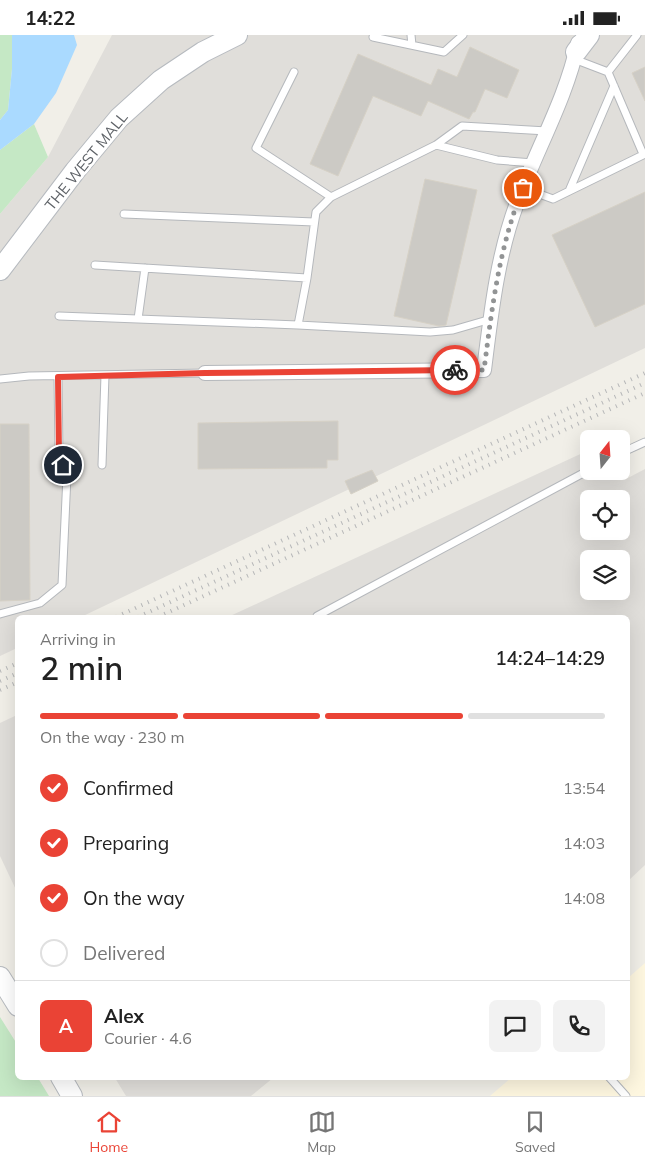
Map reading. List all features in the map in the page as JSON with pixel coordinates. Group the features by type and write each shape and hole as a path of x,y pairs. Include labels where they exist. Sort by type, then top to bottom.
{"main road":[{"name":"THE WEST MALL","path":"0,270 75,171 119,118 161,80 203,52 237,35"},
{"path":"575,45 589,35"},
{"path":"0,977 14,1004"},
{"path":"63,1080 72,1096"}],"street":[{"path":"205,373 484,370 495,285 516,204 568,80 575,45"}],"lane":[{"path":"411,35 412,45"},
{"path":"373,37 444,52 464,35"},
{"path":"608,72 637,35"},
{"path":"523,188 553,199 644,154 608,72 575,45"},
{"path":"294,72 256,148 331,197"},
{"path":"569,191 614,86"},
{"path":"298,325 316,212 331,197 436,145 462,126 547,131"},
{"path":"436,145 497,160 533,163"},
{"path":"124,214 314,222"},
{"path":"96,265 306,278"},
{"path":"138,319 145,268"},
{"path":"59,316 430,332 453,330 490,319"},
{"path":"0,379 29,376 205,373"},
{"path":"102,465 105,375"},
{"path":"0,614 40,603 62,585 67,476 59,455 58,377"},
{"path":"630,449 645,442"},
{"path":"319,615 580,475"},
{"path":"612,1080 626,1096"}],"shaded area":[{"path":"112,35 645,35 645,348 85,615 15,615 15,649 0,656 0,214 48,157"},
{"path":"580,454 580,480 630,480 630,477 645,469 645,865 630,879 630,615 232,615"},
{"path":"15,716 15,888 0,856 0,723"},
{"path":"645,963 645,1096 490,1096 509,1080 630,1080 630,976"},
{"path":"116,1080 271,1080 251,1096 126,1096"}],"green space":[{"path":"0,35 12,35 12,69 8,110 0,120"},
{"path":"34,124 48,157 0,214 0,150"},
{"path":"0,1017 15,1041 15,1080 39,1080 49,1096 0,1096"}],"water":[{"path":"12,35 74,35 77,45 56,93 34,124 0,150 0,120 8,110 12,69"}],"building":[{"path":"470,47 519,70 507,98 485,89 475,112 473,112 469,119 428,101 421,116 373,96 338,176 310,164 358,54 431,85 438,69 457,77"},
{"path":"645,67 645,101 632,73"},
{"path":"425,179 477,190 446,325 439,326 394,316"},
{"path":"645,192 645,304 595,327 552,235"},
{"path":"338,421 338,460 327,460 327,468 198,469 198,423"},
{"path":"0,424 29,424 30,600 0,601"},
{"path":"372,470 378,481 351,494 345,481"}],"railway":[{"path":"120,615 645,373"},
{"path":"142,615 645,383"},
{"path":"162,615 645,393"},
{"path":"0,671 15,664"},
{"path":"0,681 15,674"},
{"path":"0,690 15,683"}],"way so far":[{"path":"455,370 484,370 495,285 516,204 523,188"}],"route":[{"path":"63,465 59,455 58,377 455,370"}]}
